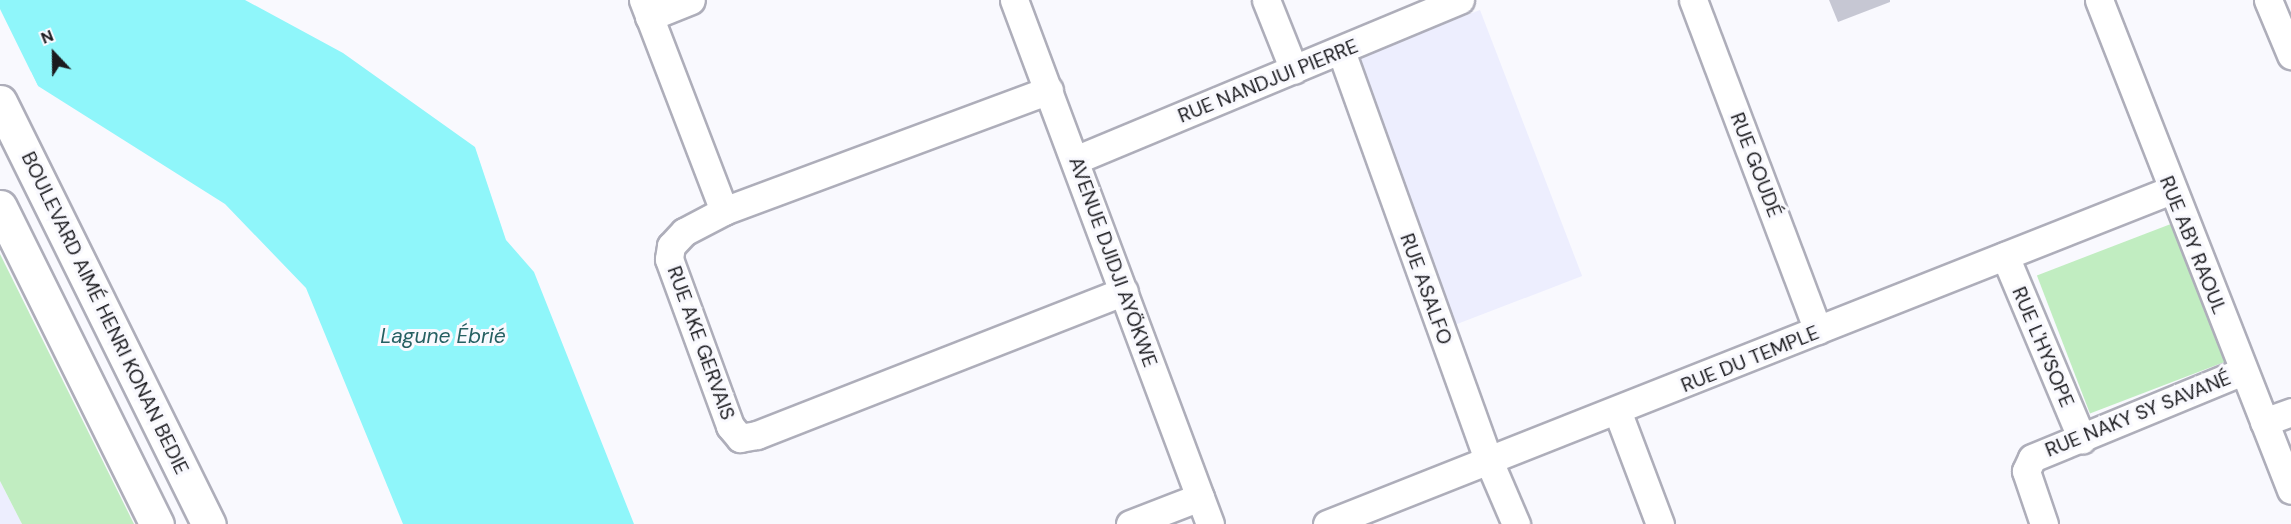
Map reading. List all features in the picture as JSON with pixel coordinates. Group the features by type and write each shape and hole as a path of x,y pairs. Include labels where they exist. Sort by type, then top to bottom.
{"highway":[{"name":"BOULEVARD AIMÉ HENRI KONAN BEDIE","path":"0,102 209,524"},
{"path":"0,207 157,524"}],"street":[{"path":"691,0 646,8 724,211"},
{"name":"AVENUE DJIDJI AYÖKWE","path":"1014,0 1050,90 1210,524"},
{"path":"1266,0 1294,70"},
{"name":"RUE NANDJUI PIERRE","path":"1075,160 1460,0"},
{"name":"RUE GOUDÉ","path":"1693,0 1818,330"},
{"name":"RUE ABY RAOUL","path":"2099,0 2171,190 2291,490"},
{"path":"2268,0 2291,55"},
{"name":"RUE ASALFO","path":"1341,51 1489,461 1516,524"},
{"name":"RUE AKE GERVAIS","path":"1050,90 724,211 684,232 671,246 669,259 730,426 740,438 757,435 1124,291"},
{"name":"RUE DU TEMPLE","path":"1327,524 1618,412 2171,190"},
{"name":"RUE L'HYSOPE","path":"2005,256 2082,438"},
{"name":"RUE NAKY SY SAVANÉ","path":"2044,524 2026,471 2028,463 2243,371"},
{"path":"1618,412 1660,524"},
{"path":"2264,422 2291,412"},
{"path":"1130,524 1200,497"}],"shaded area":[{"path":"1480,10 1582,276 1455,325 1353,59"},
{"path":"0,481 22,524 0,524"}],"green space":[{"path":"2176,222 2229,360 2090,414 2037,275"},
{"path":"0,254 134,524 22,524 0,481"}],"water":[{"name":"Lagune Ébrié","path":"0,0 245,0 343,53 475,147 506,240 534,272 634,524 403,524 306,288 225,204 38,86 31,72 0,50"}],"pier":[{"path":"0,9 40,91 29,74 0,54"}],"building":[{"path":"1829,0 1890,0 1890,2 1838,22"}]}
